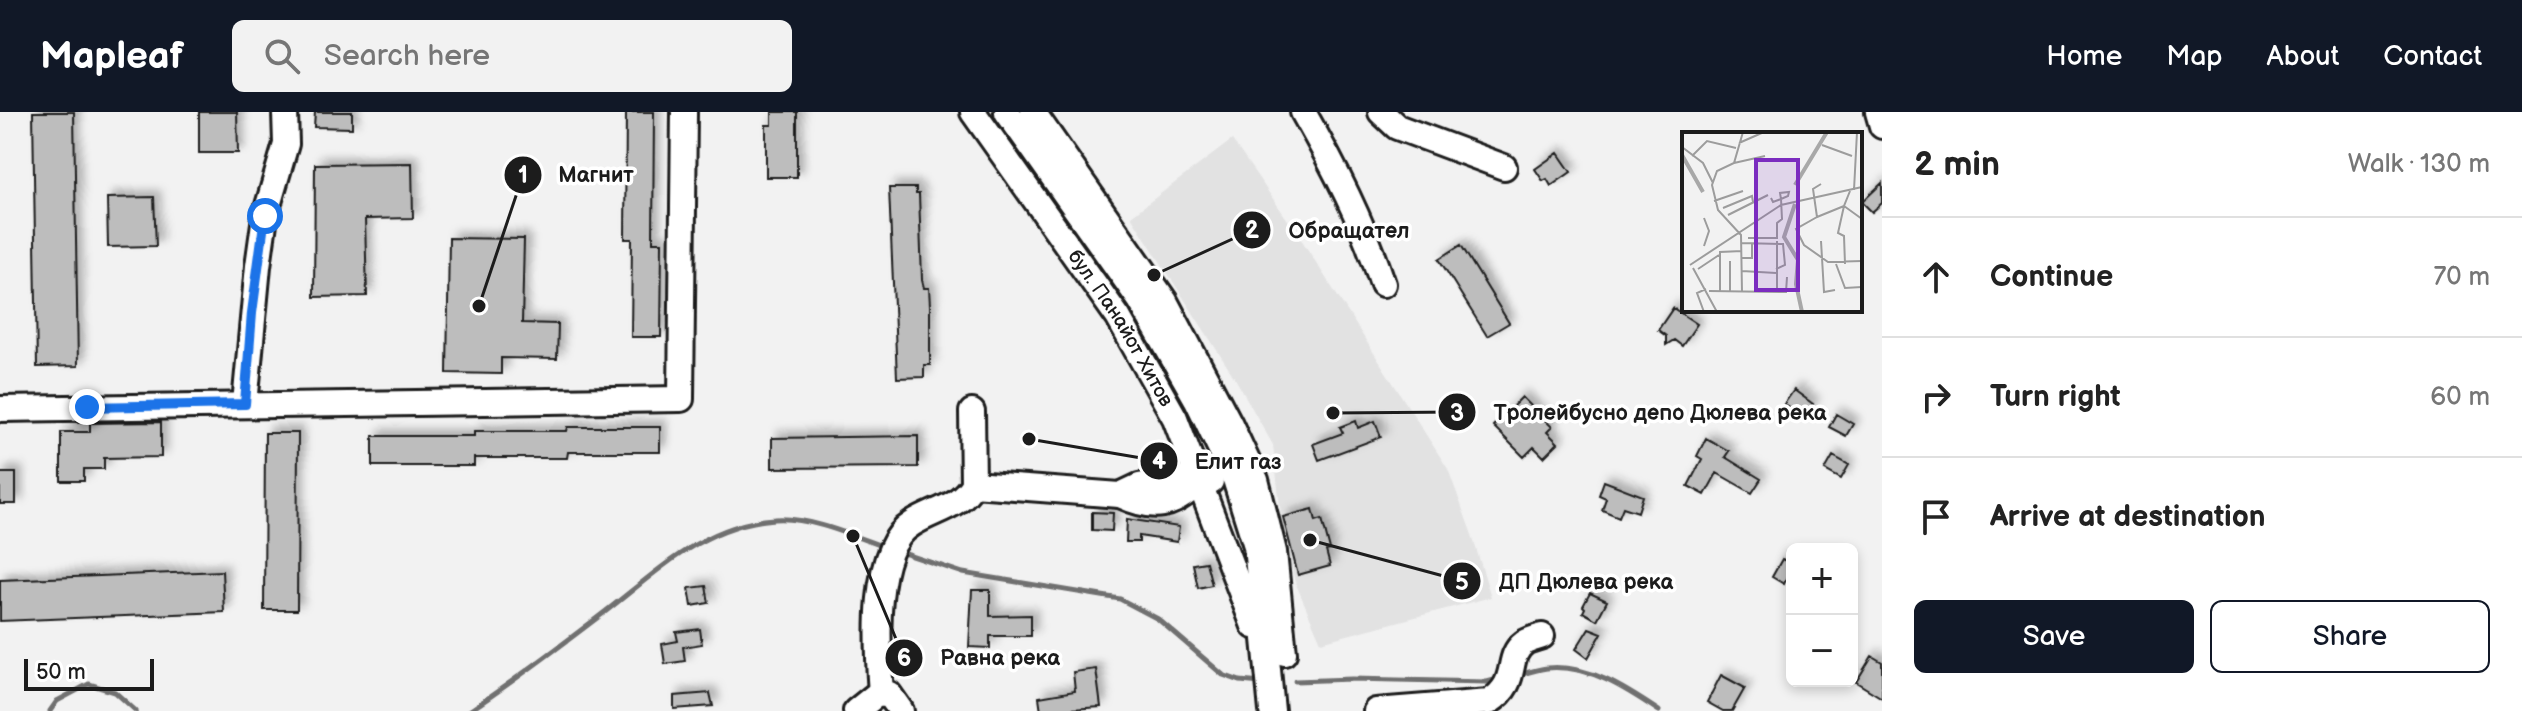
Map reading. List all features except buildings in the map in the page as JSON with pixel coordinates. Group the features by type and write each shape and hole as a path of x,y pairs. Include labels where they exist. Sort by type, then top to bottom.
{"street":[{"path":"245,404 258,266 265,216 286,144 285,112"},
{"path":"0,409 681,399 684,112"},
{"name":"бул. Панайот Хитов","path":"973,112 1118,317 1175,418 1199,482 1275,653"},
{"name":"бул. Панайот Хитов","path":"1007,112 1140,300 1197,400 1235,479 1256,546 1275,653 1272,711"},
{"path":"1033,112 1165,301 1256,480 1274,552 1275,653"},
{"path":"1303,112 1333,163 1367,235 1383,284"},
{"path":"1381,112 1397,127 1504,167"},
{"path":"1878,112 1882,126"},
{"path":"881,694 879,624 892,548 910,524 966,497 973,484 972,412"},
{"path":"973,484 1120,495 1139,486 1167,481 1235,479"},
{"path":"1376,711 1489,702 1508,686 1516,654 1523,643 1542,636"},
{"path":"856,711 881,694 889,694 901,711"}],"shaded area":[{"path":"1232,140 1301,239 1448,469 1491,597 1321,642 1295,582 1283,533 1273,445 1236,380 1131,216"}],"waterway":[{"path":"469,711 550,654 679,555 724,531 748,523 788,519 832,528 887,548"},
{"path":"900,552 963,573 1120,599 1158,619 1223,675 1240,681 1262,683"},
{"path":"1516,676 1547,668 1578,670 1620,687 1659,711"},
{"path":"1295,681 1487,682 1498,679"},
{"path":"50,711 57,701 89,684 115,692 136,711"}],"place":[{"name":"Обращател","path":"1154,275"},
{"name":"Магнит","path":"479,306"},
{"name":"Тролейбусно депо Дюлева река","path":"1333,413"},
{"name":"Елит газ","path":"1029,439"},
{"name":"Равна река","path":"853,536"},
{"name":"ДП Дюлева река","path":"1310,540"}],"route":[{"path":"87,407 245,404 252,313 265,216"}]}
